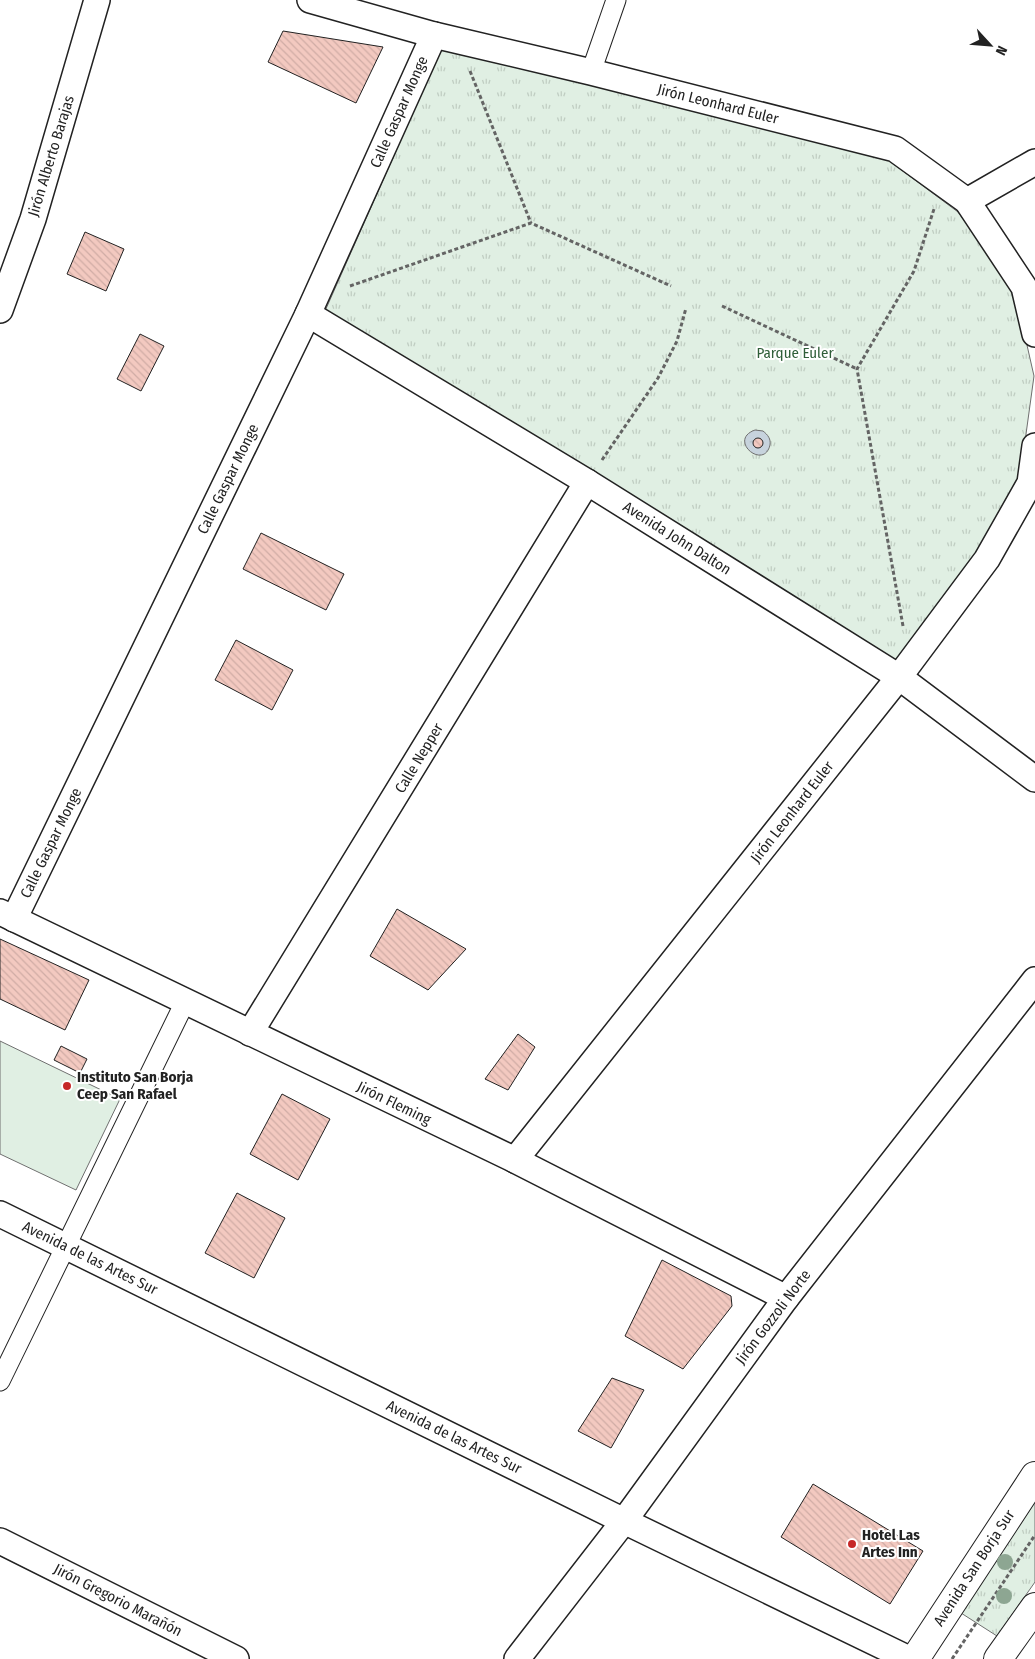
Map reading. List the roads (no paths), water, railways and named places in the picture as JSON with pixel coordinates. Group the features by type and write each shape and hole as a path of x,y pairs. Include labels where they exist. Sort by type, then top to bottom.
{"main road":[{"name":"Avenida San Borja Sur","path":"915,1659 1035,1476"},
{"path":"998,1659 1035,1607"}],"street":[{"name":"Jirón Alberto Barajas","path":"0,310 33,219 97,0"},
{"name":"Jirón Leonhard Euler","path":"310,0 434,35 591,72 896,149 967,200 1024,287 1035,334"},
{"path":"591,72 616,0"},
{"name":"Calle Gaspar Monge","path":"7,915 312,306 434,35"},
{"path":"967,200 1035,162"},
{"name":"Avenida John Dalton","path":"312,306 587,482 904,670 1035,779"},
{"name":"Jirón Leonhard Euler","path":"515,1160 904,670 987,560 1030,483 1035,446"},
{"name":"Calle Nepper","path":"250,1034 587,482"},
{"name":"Jirón Fleming","path":"7,915 250,1034 515,1160 786,1298"},
{"name":"Jirón Gozzoli Norte","path":"517,1659 624,1521 786,1298 1035,980"},
{"path":"0,1381 185,1002"},
{"name":"Avenida de las Artes Sur","path":"0,1214 908,1659"},
{"name":"Jirón Gregorio Marañón","path":"0,1541 236,1659"}],"water":[{"path":"755,430 763,431 770,441 766,452 761,455 750,451 746,446 745,440 747,435"}],"place":[{"name":"Instituto San Borja Ceep San Rafael","path":"67,1086"},
{"name":"Hotel Las Artes Inn","path":"852,1544"}],"park label":[{"name":"Parque Euler","path":"795,353"}]}
